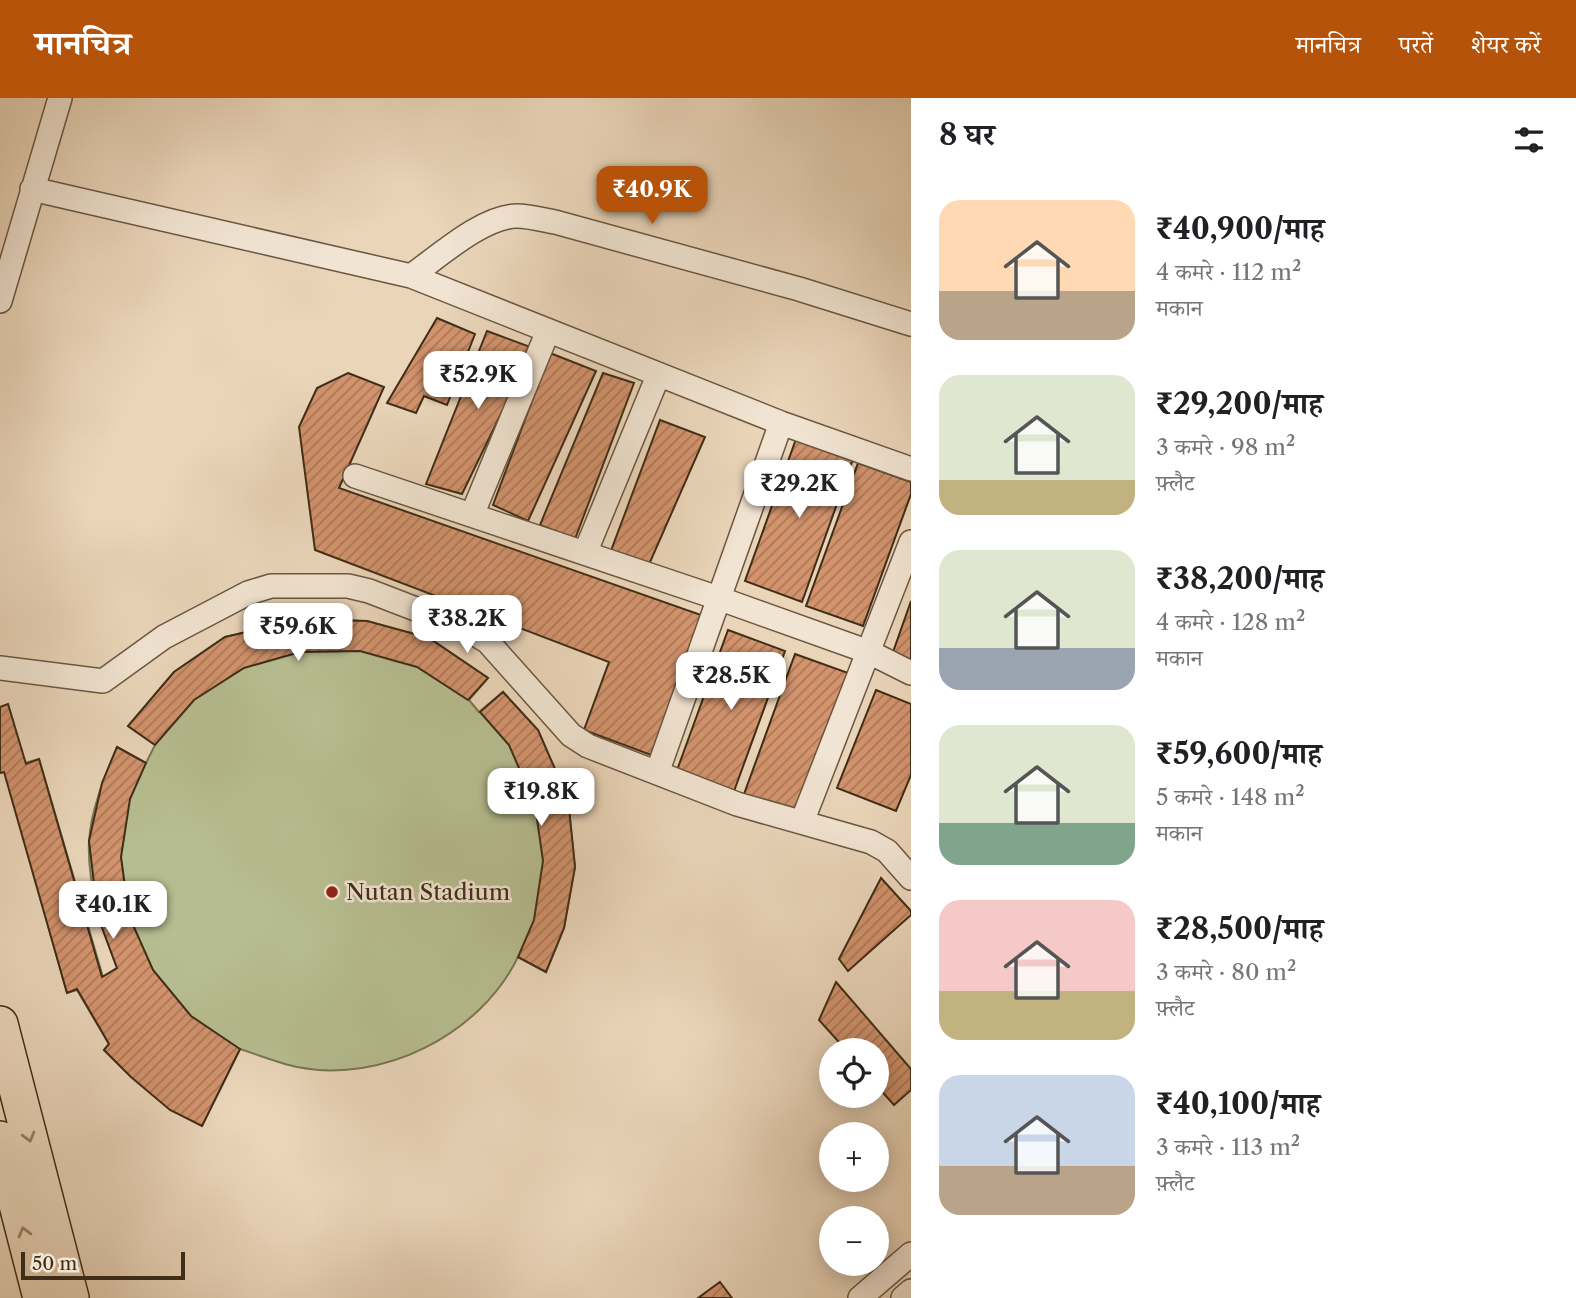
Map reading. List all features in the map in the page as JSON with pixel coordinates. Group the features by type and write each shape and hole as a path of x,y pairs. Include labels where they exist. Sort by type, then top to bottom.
{"main road":[{"path":"0,1024 71,1298"},
{"path":"0,1139 41,1298"}],"street":[{"path":"0,301 60,98"},
{"path":"32,189 411,276 781,424 911,469"},
{"path":"411,276 483,226 497,219 517,216 555,222 799,289 911,324"},
{"path":"472,515 548,331"},
{"path":"585,553 658,376"},
{"path":"657,773 781,424"},
{"path":"355,476 718,598 869,652 911,673"},
{"path":"802,822 911,542"},
{"path":"0,668 103,681 164,637 248,593 271,586 348,586 369,591 477,635 488,642 571,735 588,746 737,804 871,842 887,851 911,878"},
{"path":"860,1298 911,1254"},
{"path":"903,1298 911,1291"}],"green space":[{"name":"Nutan Stadium","path":"301,619 367,621 429,638 488,678 469,700 479,712 503,692 538,730 568,799 575,867 564,928 546,972 518,957 501,985 454,1031 425,1048 394,1060 362,1068 329,1070 297,1067 240,1049 202,1126 162,1102 115,1061 104,1050 109,1044 77,990 67,993 5,772 0,773 0,707 8,704 25,763 39,759 103,977 117,968 101,922 90,873 89,841 93,817 99,793 117,747 146,763 155,745 128,726 174,672 225,637"}],"building":[{"path":"437,318 475,334 447,405 424,396 416,413 387,403"},
{"path":"487,331 533,348 462,494 426,484"},
{"path":"550,353 596,371 528,521 493,505"},
{"path":"348,373 384,387 339,488 704,616 651,755 584,730 609,662 315,550 299,427 317,388"},
{"path":"603,373 634,383 575,539 540,525"},
{"path":"660,420 705,437 647,569 609,556"},
{"path":"796,439 853,459 802,602 745,581"},
{"path":"858,463 911,482 911,494 863,626 806,606"},
{"path":"911,601 911,662 892,655"},
{"path":"301,619 367,621 429,638 488,678 468,700 417,667 360,651 300,652 244,668 194,700 155,745 128,726 174,672 225,637"},
{"path":"728,630 785,651 733,794 676,773"},
{"path":"795,654 851,674 800,817 743,797"},
{"path":"876,690 911,704 911,775 896,811 837,788"},
{"path":"503,692 538,730 568,799 575,867 564,928 546,972 518,957 534,920 543,861 535,805 509,745 480,712"},
{"path":"8,704 26,764 39,759 102,977 117,968 98,917 89,841 102,783 117,747 146,763 130,799 121,857 129,916 153,970 191,1016 240,1049 202,1126 170,1110 131,1077 104,1050 109,1044 77,989 67,993 4,772 0,773 0,707"},
{"path":"881,878 911,911 911,915 848,971 839,959"},
{"path":"836,982 884,1038 835,1038 819,1020"},
{"path":"889,1043 911,1069 911,1090 894,1105 889,1099"},
{"path":"720,1282 732,1298 698,1298"}],"place":[{"name":"Nutan Stadium","path":"332,892"}]}
